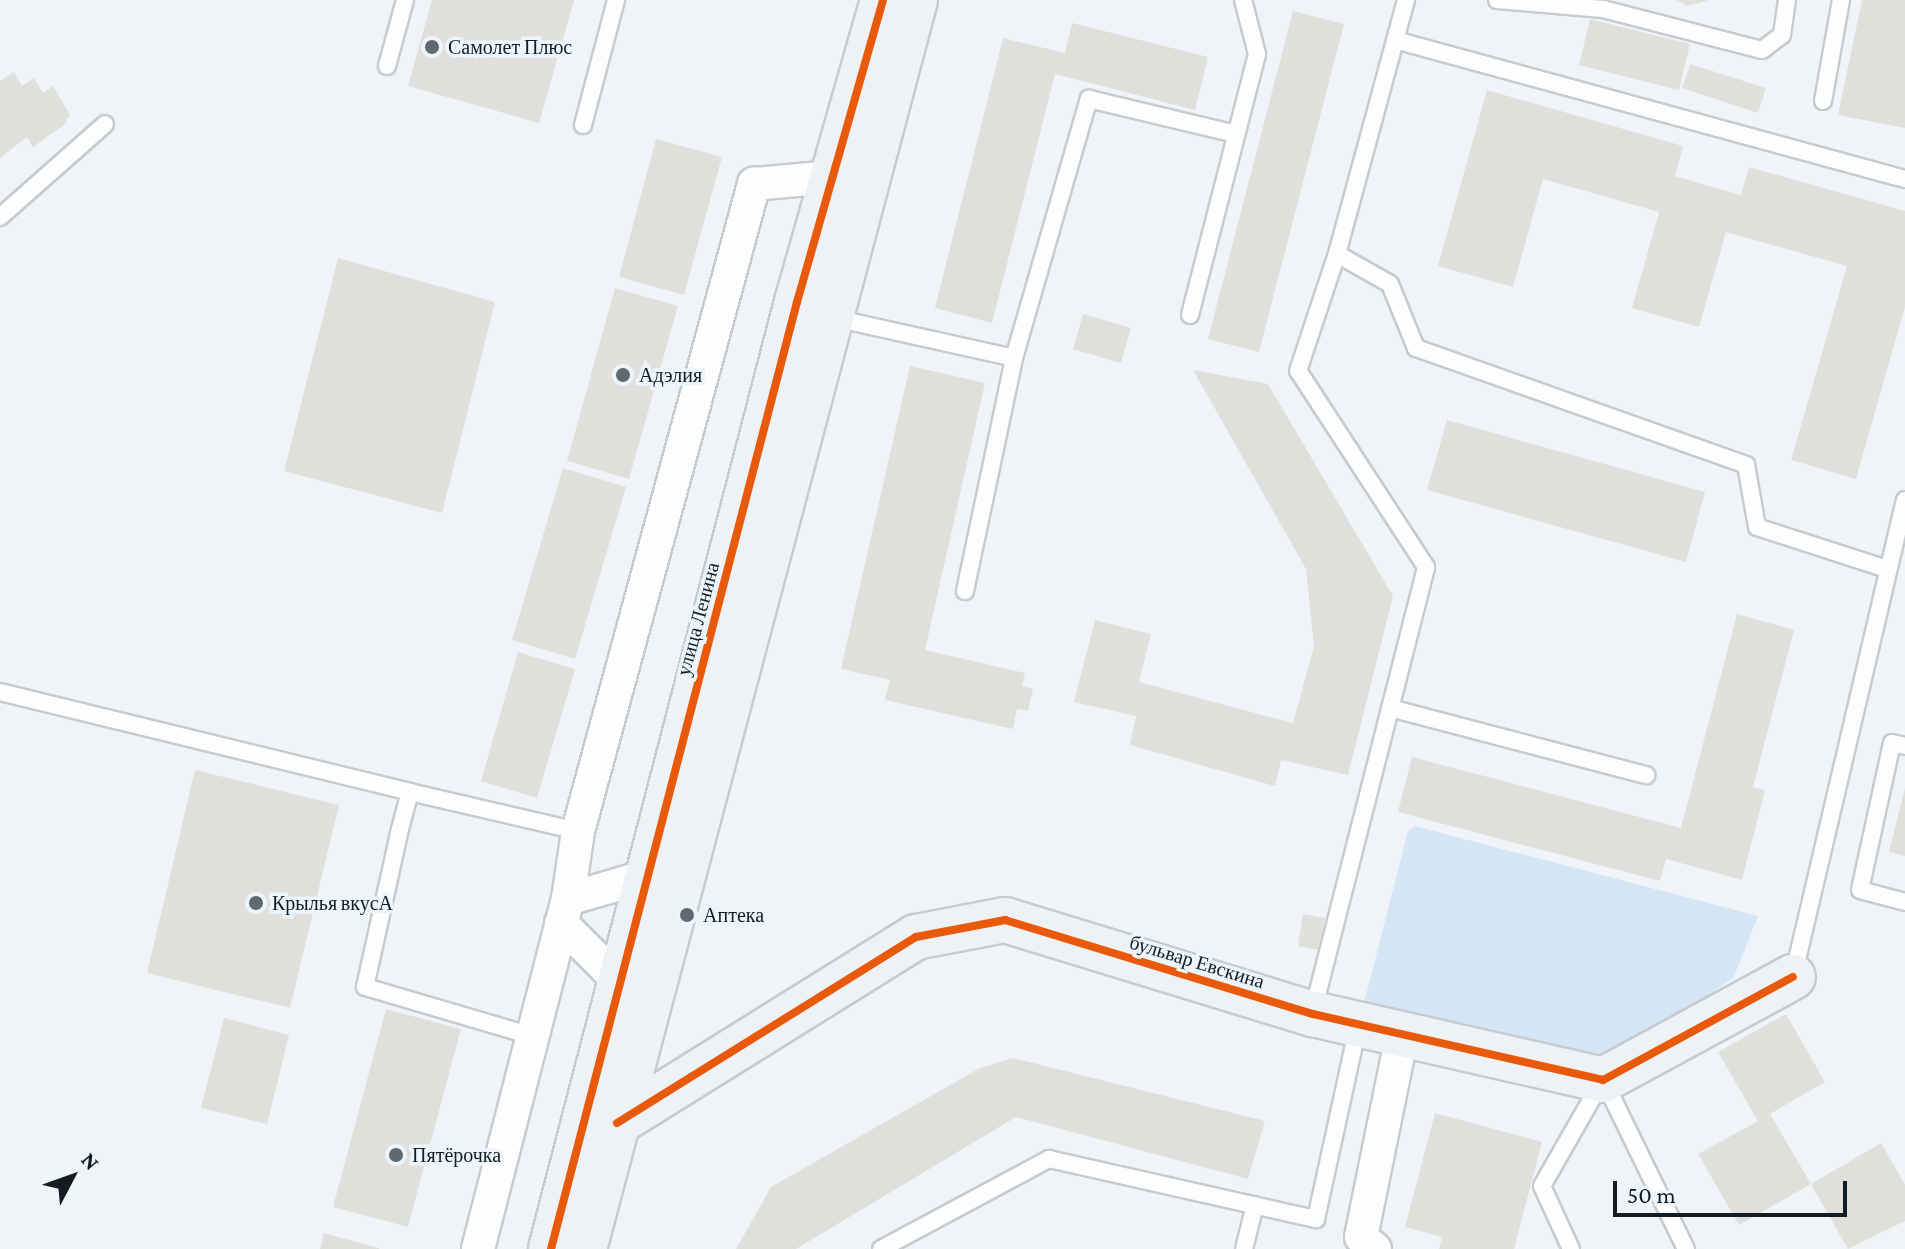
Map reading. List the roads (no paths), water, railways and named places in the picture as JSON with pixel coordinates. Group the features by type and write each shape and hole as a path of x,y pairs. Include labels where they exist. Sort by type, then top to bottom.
{"street":[{"name":"улица Ленина","path":"551,1249 647,876 883,0"},
{"path":"584,1249 915,0"},
{"path":"478,1249 564,911 578,831 754,184 833,177"},
{"path":"564,911 647,876"},
{"path":"564,911 620,982"},
{"name":"бульвар Евскина","path":"617,1123 916,937 1005,920 1313,1014 1603,1080"},
{"path":"1603,1080 1793,977"},
{"path":"1375,1249 1361,1237 1402,1035"}],"lane":[{"path":"387,66 405,0"},
{"path":"583,125 616,0"},
{"path":"1190,315 1257,54 1243,0"},
{"path":"1313,1014 1426,567 1298,371 1337,254 1406,0"},
{"path":"1497,0 1603,9 1762,50 1782,35 1787,0"},
{"path":"1823,101 1841,0"},
{"path":"1395,40 1905,179"},
{"path":"965,591 1014,358 1089,99 1236,134"},
{"path":"0,217 105,124"},
{"path":"1337,254 1390,284 1416,348 1746,465 1757,527 1887,569"},
{"path":"832,317 1014,358"},
{"path":"1793,977 1905,500"},
{"path":"0,692 578,831"},
{"path":"1390,708 1646,775"},
{"path":"1905,746 1892,743 1860,890 1905,902"},
{"path":"410,792 365,987 532,1036"},
{"path":"881,1249 1049,1159 1316,1219 1358,1024"},
{"path":"1571,1249 1542,1186 1603,1080"},
{"path":"1603,1080 1686,1249"},
{"path":"1244,1249 1255,1205"}],"place":[{"name":"Самолет Плюс","path":"432,47"},
{"name":"Адэлия","path":"623,375"},
{"name":"Крылья вкусА","path":"256,903"},
{"name":"Аптека","path":"687,915"},
{"name":"Пятёрочка","path":"396,1155"}]}
